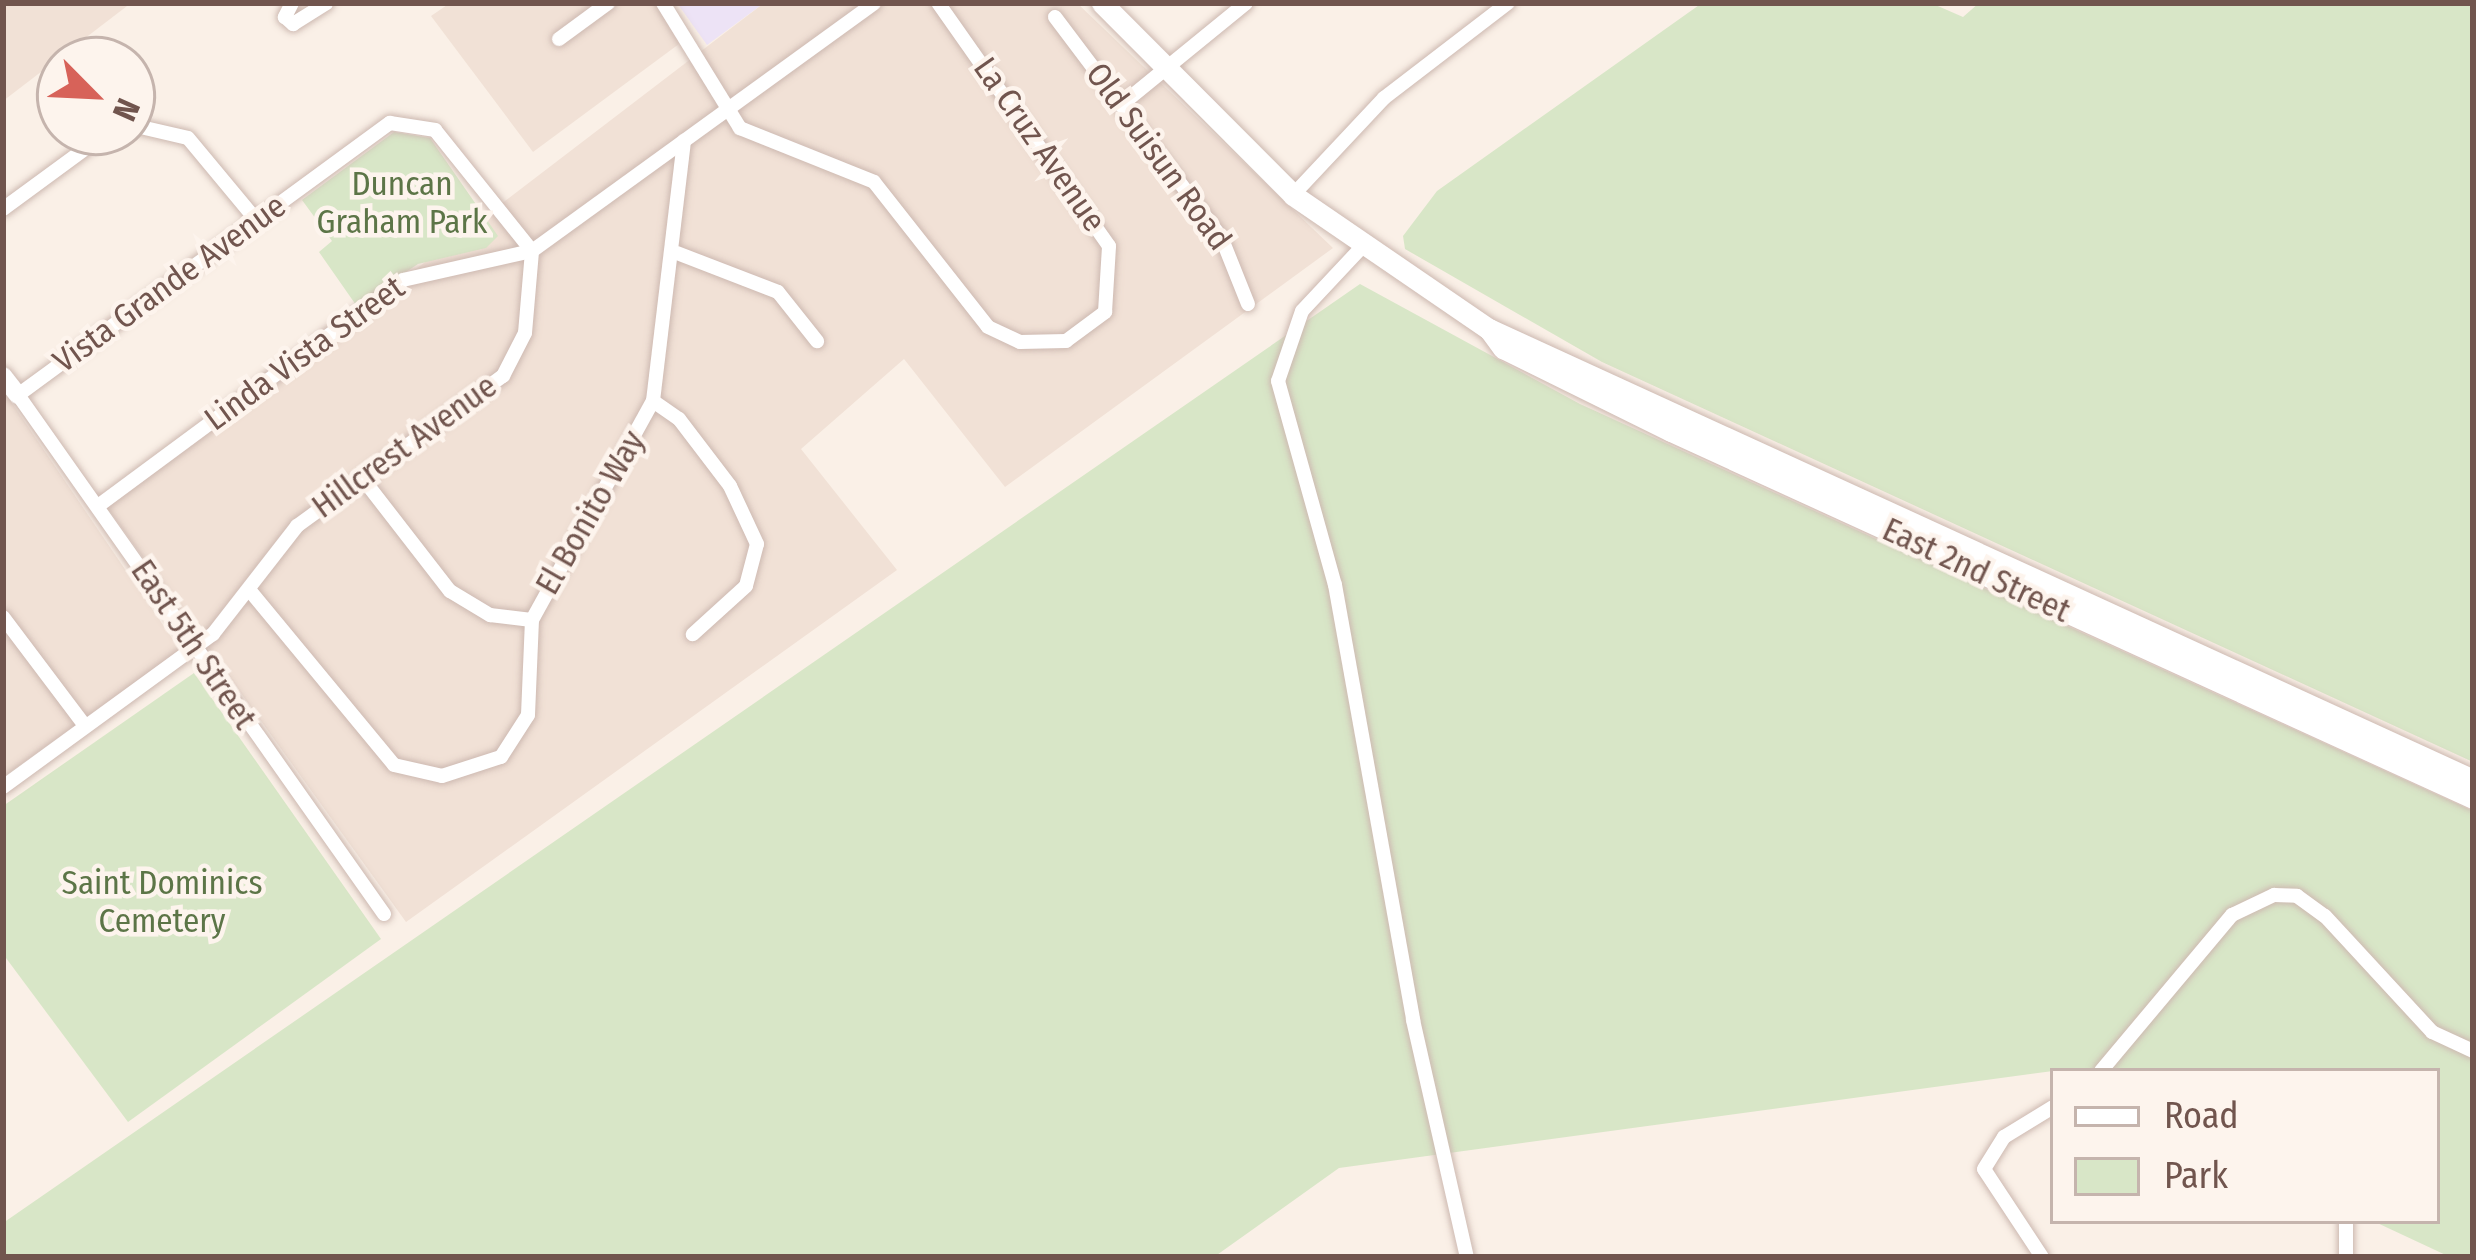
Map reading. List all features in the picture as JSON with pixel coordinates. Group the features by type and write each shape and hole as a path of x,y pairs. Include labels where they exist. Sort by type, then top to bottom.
{"main road":[{"name":"East 2nd Street","path":"1102,3 1294,195 1360,248 1489,329 2473,780"},
{"name":"East 2nd Street","path":"1489,329 1503,347 1671,431 2473,798"}],"street":[{"path":"292,3 285,16 293,24 326,3"},
{"path":"559,39 608,3"},
{"path":"663,3 728,107"},
{"path":"532,251 874,3"},
{"name":"La Cruz Avenue","path":"728,107 747,131 874,182 988,327 1020,342 1066,341 1105,312 1109,246 938,3"},
{"path":"1121,105 1246,3"},
{"path":"1294,195 1384,98 1508,3"},
{"name":"Old Suisun Road","path":"1055,17 1222,238 1248,304"},
{"name":"Vista Grande Avenue","path":"18,395 390,123 416,121 435,130 532,251"},
{"path":"156,130 188,138 257,221"},
{"name":"El Bonito Way","path":"251,592 380,754 442,776 477,771 512,742 528,715 532,620 653,401 677,253 684,141"},
{"path":"3,209 75,156"},
{"path":"1360,248 1302,311 1278,381 1335,585 1413,1020 1467,1257"},
{"name":"Hillcrest Avenue","path":"3,787 194,648 251,592 286,537 514,361 532,251"},
{"name":"Linda Vista Street","path":"98,506 403,280 532,251"},
{"path":"677,253 778,292 817,341"},
{"name":"East 5th Street","path":"3,376 384,914"},
{"path":"653,401 679,419 730,486 757,544 746,586 693,634"},
{"path":"363,479 449,591 490,615 532,620"},
{"path":"3,616 85,727"},
{"path":"2104,1068 2232,915 2274,895 2297,896 2326,916 2432,1032 2473,1051"},
{"path":"2042,1257 1984,1169 2004,1137 2050,1109"},
{"path":"2346,1224 2347,1257"}],"shaded area":[{"path":"3,3 131,3 88,36 36,36 36,76 3,101"},
{"path":"450,3 655,3 683,41 533,152 431,16"},
{"path":"677,3 764,3 707,45"},
{"path":"764,3 1077,3 1333,248 1005,487 904,359 801,449 897,570 406,922 106,506"},
{"path":"3,390 180,650 3,777"}],"green space":[{"path":"1702,3 1931,3 1963,17 1979,3 2473,3 2473,762 1602,362 1405,249 1403,236 1437,191"},
{"name":"Duncan Graham Park","path":"394,132 430,138 498,236 486,248 418,264 356,305 319,252 332,241 302,200"},
{"path":"1360,284 1580,404 2473,811 2473,1257 2450,1257 2379,1224 2440,1224 2440,1068 2050,1068 1339,1168 1214,1257 3,1257 3,1223"},
{"name":"Saint Dominics Cemetery","path":"194,673 381,939 128,1122 3,954 3,806"}]}
